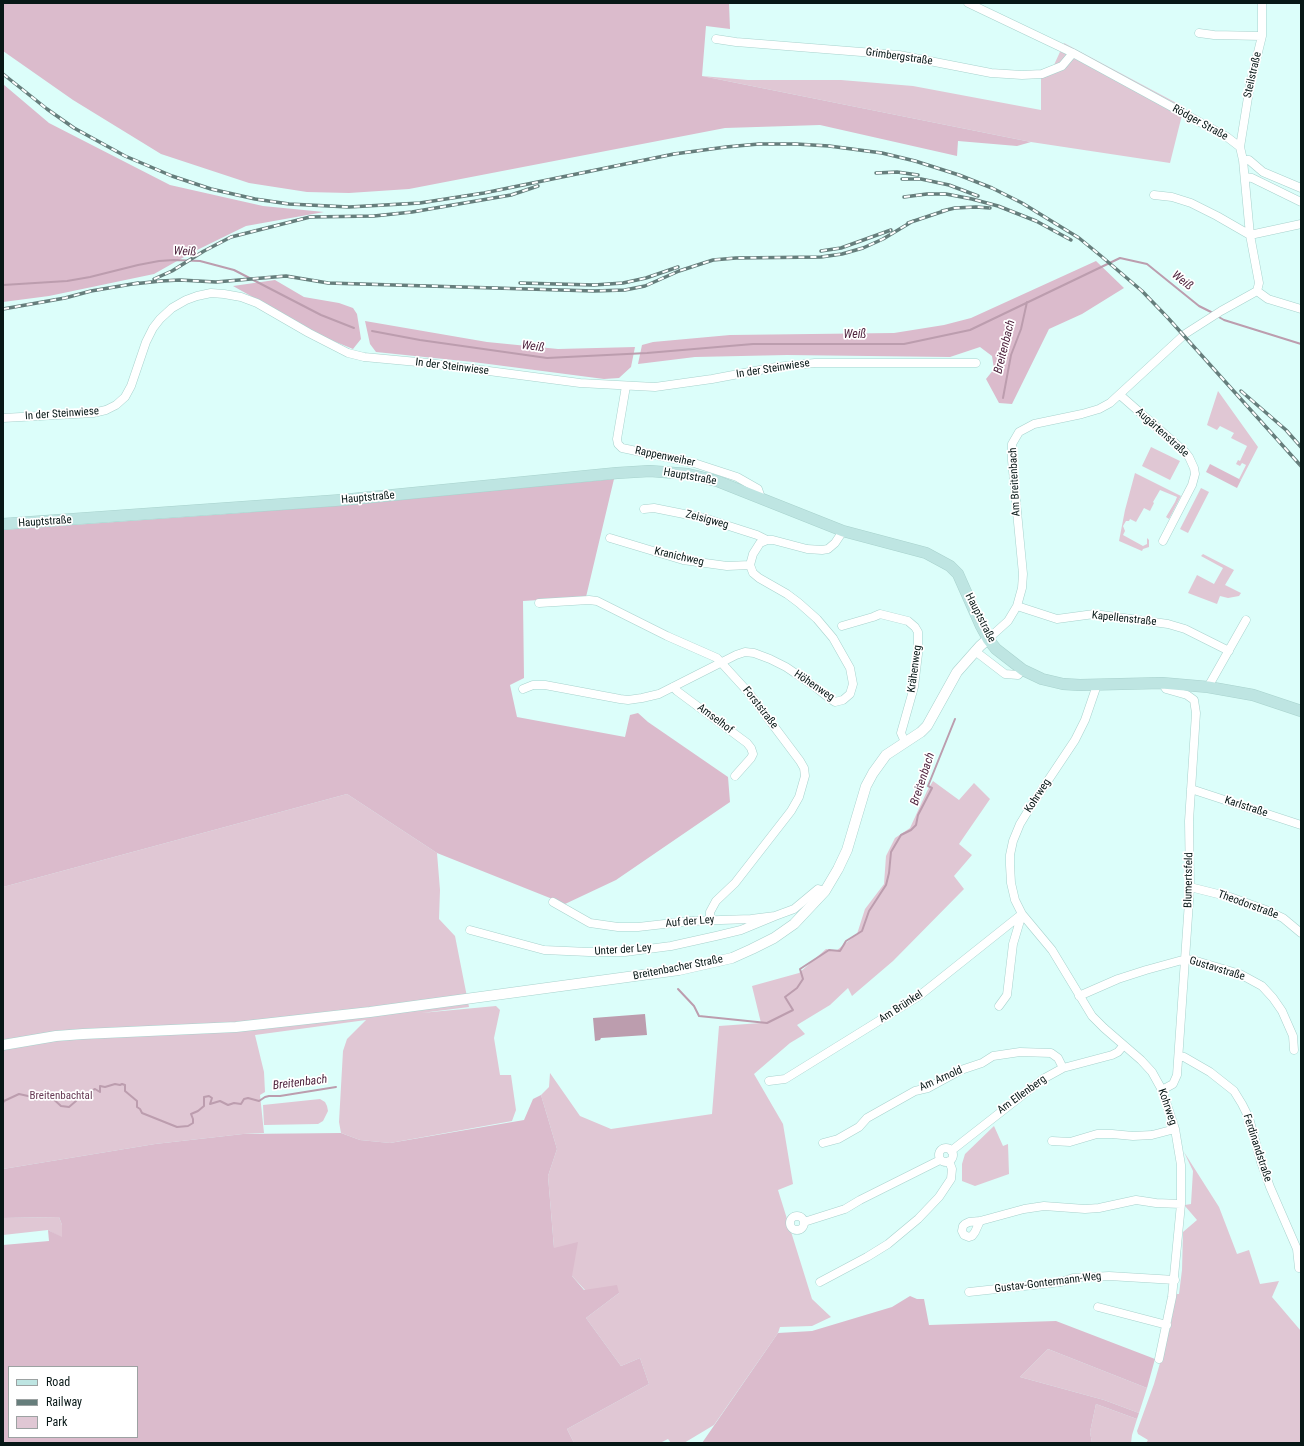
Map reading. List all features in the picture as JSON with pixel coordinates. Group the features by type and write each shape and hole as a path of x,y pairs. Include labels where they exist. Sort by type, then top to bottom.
{"main road":[{"name":"Hauptstraße","path":"3,524 349,499 617,473 650,471 688,474 717,481 843,531 926,553 950,566 958,574 988,639 996,649 1024,670 1042,679 1063,684 1097,686 1162,683 1208,687 1253,695 1301,711"}],"street":[{"name":"Rödger Straße","path":"968,3 1073,53 1227,137 1240,147 1245,177 1250,235 1258,283 1257,291"},
{"name":"Steilstraße","path":"1240,147 1250,85 1262,36 1262,3"},
{"path":"1199,33 1214,35 1262,36"},
{"name":"Grimbergstraße","path":"716,39 736,42 899,55 991,73 1022,75 1042,74 1062,66 1073,53"},
{"path":"1243,160 1249,160 1263,172 1301,188"},
{"path":"1245,177 1252,178 1301,202"},
{"path":"1154,195 1172,197 1191,203 1250,235 1301,224"},
{"path":"1257,291 1268,299 1301,309"},
{"name":"Am Breitenbach","path":"988,639 1008,621 1017,606 1022,588 1023,574 1012,460 1012,444 1015,438 1020,432 1034,424 1082,414 1099,409 1110,403 1185,334 1221,311 1257,291"},
{"name":"In der Steinwiese","path":"3,418 93,413 106,410 116,405 125,397 132,386 146,342 153,328 160,319 172,308 186,300 196,296 211,294 224,294 241,297 257,303 308,333 348,353 364,357 428,363 580,383 655,387 712,379 776,367 815,363 976,364"},
{"name":"Rappenweiher","path":"626,386 617,439 618,444 622,448 694,463 737,478 758,489 761,498"},
{"name":"Augärtenstraße","path":"1120,395 1185,452 1194,468 1195,474 1192,485 1163,541"},
{"name":"Zeisigweg","path":"644,509 654,508 704,518 757,535 767,540"},
{"path":"750,565 753,554 760,543 767,540 773,540 807,549 822,550 828,549 835,544 843,531"},
{"name":"Kranichweg","path":"610,538 682,560 727,566 750,565"},
{"name":"Höhenweg","path":"523,689 533,685 545,685 628,700 653,696 745,652 754,653 786,667 835,702 839,702 847,698 852,690 853,684 850,668 833,638 817,619 799,603 753,573 750,565"},
{"name":"Forststraße","path":"539,603 589,600 597,601 667,636 718,658 749,694 800,760 804,768 805,776 799,797 791,811 735,883 716,901 710,912 710,920"},
{"name":"Kapellenstraße","path":"1017,606 1057,619 1094,614 1168,624 1185,629 1229,651"},
{"name":"Krähenweg","path":"842,626 880,614 908,621 918,632 918,654 914,687 902,733 905,742"},
{"path":"1208,687 1246,620"},
{"name":"Breitenbacher Straße","path":"3,1045 70,1035 236,1028 370,1012 665,972 709,964 732,958 752,950 774,938 794,924 825,891 847,850 861,800 873,772 886,755 921,732 927,726 957,672 975,651 988,639"},
{"path":"975,651 1005,674 1018,675 1024,670"},
{"name":"Blumertsfeld","path":"1162,683 1166,689 1187,695 1194,700 1196,712 1189,821 1190,887 1179,1056 1176,1080 1169,1087 1162,1090"},
{"name":"Kohrweg","path":"1097,686 1085,720 1075,740 1020,824 1013,841 1010,865 1011,883 1015,900 1022,914 1052,950 1092,1016 1123,1046 1141,1060 1152,1072 1162,1090 1175,1129 1181,1165 1181,1204 1175,1280 1159,1359"},
{"name":"Amselhof","path":"673,687 747,743 751,748 753,754 745,766 735,776"},
{"name":"Karlstraße","path":"1191,790 1301,825"},
{"name":"Theodorstraße","path":"1190,887 1230,897 1266,910 1283,918 1301,933"},
{"name":"Auf der Ley","path":"553,902 581,919 600,925 638,927 710,920 775,916 794,909 818,889 825,891"},
{"path":"999,1006 1007,995 1013,944 1022,914"},
{"name":"Am Brünkel","path":"769,1082 785,1079 918,996 938,982 1012,920 1022,914"},
{"name":"Unter der Ley","path":"470,930 544,950 624,952 671,946 695,941 741,930 775,916"},
{"name":"Gustavstraße","path":"1079,996 1118,979 1186,959 1240,974 1262,986 1282,1011 1293,1036 1294,1050"},
{"name":"Am Ellenberg","path":"804,1222 845,1209 940,1160 939,1156 942,1149 945,1148 951,1150 1043,1079 1063,1068 1112,1056 1123,1046"},
{"name":"Am Arnold","path":"823,1143 838,1139 859,1127 868,1118 915,1091 928,1088 961,1070 982,1063 993,1056 1020,1052 1050,1053 1058,1058 1063,1068"},
{"name":"Ferdinandstraße","path":"1179,1056 1184,1057 1219,1078 1234,1092 1242,1104 1249,1118 1270,1188 1297,1248 1299,1268"},
{"path":"1052,1141 1070,1142 1097,1134 1133,1136 1152,1135 1175,1129"},
{"path":"949,1161 953,1156 951,1150"},
{"path":"940,1160 946,1162 949,1161"},
{"path":"820,1282 888,1244 918,1220 939,1197 951,1179 952,1169 949,1161"},
{"path":"980,1221 1024,1209 1044,1206 1085,1209 1099,1208 1136,1200 1156,1203 1181,1204"},
{"name":"Gustav-Gontermann-Weg","path":"969,1292 1060,1282 1073,1278 1109,1276 1175,1280"},
{"path":"1098,1307 1166,1324"}],"green space":[{"path":"1064,43 1184,107 1170,163 1031,142 702,76 748,80 841,80 913,86 1041,110 1041,70 1054,65"},
{"path":"1218,391 1258,447 1241,480 1239,479 1246,465 1242,463 1240,466 1236,464 1238,460 1240,461 1247,446 1231,438 1234,433 1220,426 1217,430 1207,425"},
{"path":"1151,447 1180,461 1170,480 1142,466"},
{"path":"1135,473 1181,496 1169,519 1166,517 1177,497 1160,490 1150,511 1144,508 1136,522 1130,519 1129,521 1126,521 1123,526 1125,531 1123,535 1143,546 1147,544 1147,538 1149,540 1149,547 1143,549 1142,551 1119,541 1125,510"},
{"path":"1201,488 1209,492 1188,533 1180,529"},
{"path":"1203,554 1234,570 1225,585 1241,593 1239,596 1228,598 1220,596 1217,604 1188,593 1197,575 1214,584 1223,568 1201,556"},
{"path":"933,781 959,800 974,783 990,799 959,844 972,855 954,876 964,889 893,961 852,996 848,988 830,1005 797,1025 805,1034 790,1043 754,1074 783,1124 793,1184 778,1190 812,1299 831,1317 812,1326 780,1327 778,1333 714,1425 684,1443 671,1443 668,1439 660,1443 574,1443 567,1429 649,1384 640,1358 621,1366 586,1318 619,1293 585,1290 572,1276 554,1248 548,1176 557,1149 541,1095 549,1087 550,1073 580,1116 611,1129 712,1114 719,1026 761,1023 752,986 799,973 826,949 836,951 857,934 865,909 884,884 886,856 895,838 910,828"},
{"name":"Breitenbachtal","path":"347,794 437,853 440,890 439,919 455,936 469,1007 421,1013 496,1006 500,1010 494,1038 500,1075 511,1075 516,1110 512,1121 390,1143 360,1140 341,1133 339,1122 343,1051 347,1039 366,1020 255,1035 264,1072 265,1092 260,1095 264,1133 155,1144 3,1169 3,887"},
{"path":"320,1099 325,1102 328,1111 323,1121 318,1124 264,1125 263,1105"},
{"path":"994,1126 1003,1146 1008,1144 1009,1174 975,1186 962,1181 962,1164 965,1154"},
{"path":"1184,1152 1219,1207 1237,1254 1249,1250 1260,1284 1279,1281 1272,1297 1301,1331 1301,1443 1146,1443 1148,1440 1138,1434 1137,1431 1154,1384 1170,1328 1176,1294 1179,1294 1182,1270 1183,1232 1197,1220 1185,1206 1191,1204 1193,1171"},
{"path":"59,1217 62,1225 62,1238 48,1230 3,1235 3,1218"},
{"path":"1048,1349 1147,1388 1139,1413 1104,1400 1020,1377"},
{"path":"1096,1404 1137,1419 1131,1443 1092,1443 1090,1432"}],"shaded area":[{"path":"3,3 729,3 730,29 706,26 702,76 1031,142 1017,146 958,141 957,156 820,125 725,128 409,189 349,193 307,192 249,183 161,154 73,100 3,51"},
{"path":"3,84 49,123 170,185 263,206 324,212 246,226 193,252 154,274 49,296 3,302"},
{"path":"1096,261 1124,288 1082,314 1049,329 1012,404 999,403 986,379 994,369 992,356 980,347 950,357 787,355 695,357 638,364 642,345 653,342 730,335 894,333 944,325 971,318"},
{"path":"275,280 304,297 339,303 353,308 357,314 361,339 353,349 326,338 233,286"},
{"path":"365,321 487,342 558,349 635,347 631,367 619,378 604,379 473,362 376,352 370,344"},
{"path":"1210,464 1241,480 1237,488 1206,472"},
{"path":"614,479 586,597 523,601 524,678 510,685 517,717 625,737 630,715 638,713 648,722 728,777 730,802 616,880 565,904 437,853 347,794 3,887 3,530 241,513"},
{"path":"645,1014 647,1035 601,1038 600,1040 595,1041 593,1018"},
{"path":"541,1095 557,1149 548,1176 554,1248 578,1242 572,1276 584,1290 617,1285 619,1293 586,1318 621,1366 640,1358 649,1384 567,1429 574,1443 3,1443 3,1245 49,1241 48,1230 62,1237 62,1225 59,1217 3,1218 3,1169 155,1144 243,1134 341,1133 360,1140 390,1143 524,1120 533,1099"},
{"path":"910,1296 917,1299 924,1299 929,1325 1056,1321 1155,1359 1147,1388 1048,1349 1020,1377 1104,1400 1139,1413 1137,1419 1096,1404 1090,1432 1092,1443 702,1443 778,1333 812,1331 892,1307"}],"waterway":[{"name":"Weiß","path":"372,331 420,340 547,358 647,353 753,344 904,344 970,330 1120,258 1147,264 1199,306 1213,313"},
{"name":"Weiß","path":"3,285 67,281 159,261 200,261 234,270 321,315 354,328"},
{"name":"Breitenbach","path":"1003,398 1011,355 1021,329 1027,302"},
{"name":"Weiß","path":"1217,316 1224,320 1301,344"},
{"name":"Breitenbach","path":"678,989 694,1006 699,1016 767,1023 793,1010 785,997 797,988 803,979 800,969 829,950 840,951 846,941 862,931 869,911 886,885 891,852 901,835 911,830 916,825 918,815 932,788 928,786 955,719"},
{"name":"Breitenbach","path":"3,1103 4,1101 19,1094 28,1096 35,1100 38,1099 40,1095 50,1096 61,1106 69,1107 78,1098 77,1096 74,1097 75,1093 81,1092 91,1098 93,1096 93,1090 95,1089 100,1092 100,1086 105,1087 115,1084 122,1084 125,1085 125,1091 137,1101 137,1107 142,1113 177,1127 188,1126 193,1123 191,1114 204,1106 204,1097 209,1096 212,1098 210,1104 220,1101 228,1105 234,1103 241,1104 244,1099 248,1098 259,1101 269,1096 280,1096 336,1087"}],"railway":[{"path":"3,74 47,109 74,128 125,156 172,176 211,189 255,199 289,204 349,207 420,203 484,193 674,154 759,144 829,146 882,153 915,161 959,175 992,188 1022,203 1079,238 1142,291 1301,466"},
{"path":"876,173 897,172 918,175"},
{"path":"902,179 921,179 949,185 978,196"},
{"path":"154,279 172,271 204,251 231,237 310,217 374,216 412,212 511,195 538,186"},
{"path":"904,197 927,194 946,194 972,199 998,206 1036,221 1071,240"},
{"path":"942,211 955,208 990,208"},
{"path":"908,223 947,210"},
{"path":"133,284 180,280 216,282 286,276 328,283 594,291 625,290 645,286 679,271 713,260 736,258 821,257 842,254 863,248 883,239 913,221"},
{"path":"821,251 841,248 891,230"},
{"path":"520,283 594,285 623,283 646,278 678,267"},
{"path":"3,309 138,283"},
{"path":"1241,391 1286,430 1301,447"}]}
